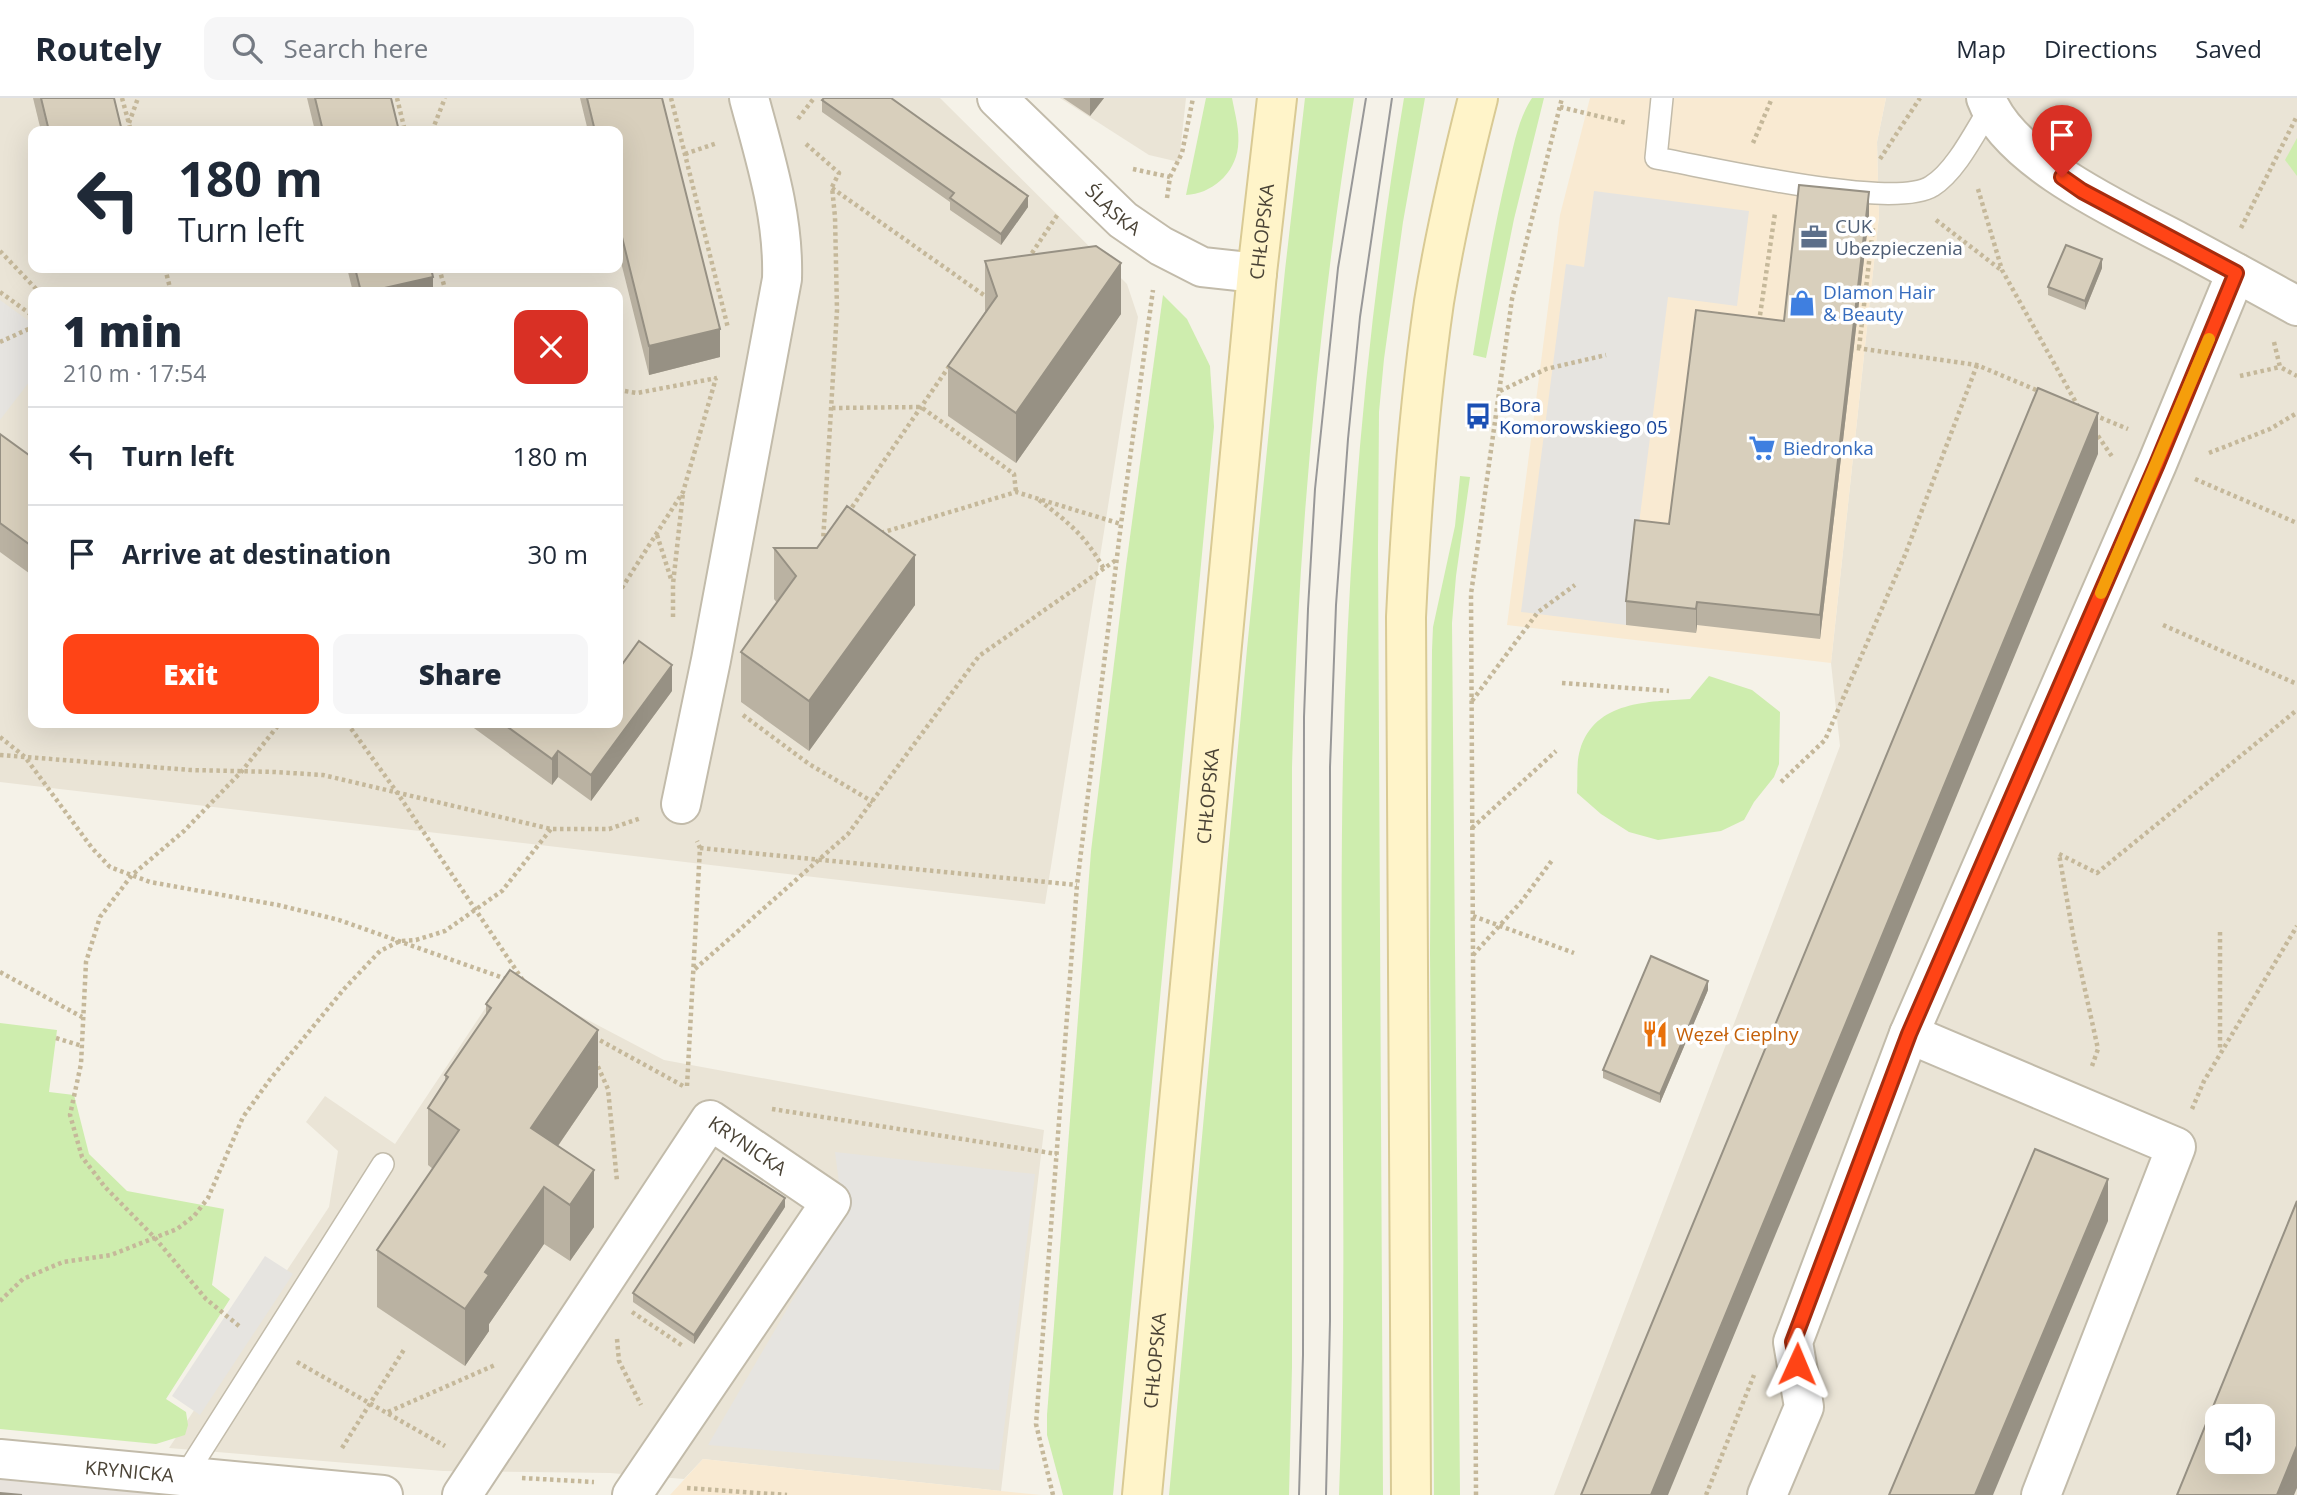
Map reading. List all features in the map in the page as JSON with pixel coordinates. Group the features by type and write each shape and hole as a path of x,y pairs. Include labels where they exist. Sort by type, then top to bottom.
{"main road":[{"name":"CHŁOPSKA","path":"1142,1495 1256,273 1277,98"},
{"path":"1411,1495 1406,617 1408,565 1424,374 1435,300 1478,98"}],"street":[{"path":"681,804 714,647 782,279 783,250 771,176 748,98"},
{"name":"ŚLĄSKA","path":"997,98 1123,220 1161,246 1202,267 1256,273"},
{"path":"1983,114 2022,148 2082,191 2297,306"},
{"path":"1767,1495 1804,1407 1793,1342 1909,1034 2163,466 2236,273"},
{"path":"1909,1034 2176,1147 2041,1495"},
{"name":"KRYNICKA","path":"472,1481 710,1120 831,1202 632,1495"},
{"name":"KRYNICKA","path":"0,1459 383,1495"}],"lane":[{"path":"1662,98 1657,158 1864,194 1902,194 1919,192 1932,186 1945,176 1983,114"},
{"path":"185,1476 383,1164"}],"path":[{"path":"122,98 130,126"},
{"path":"129,122 138,98"},
{"path":"397,98 404,126"},
{"path":"434,126 445,98"},
{"path":"671,98 729,334"},
{"path":"797,122 814,98"},
{"path":"1170,177 1182,153 1194,98"},
{"path":"1476,1495 1471,594 1512,299 1562,98"},
{"path":"1749,153 1772,98"},
{"path":"1983,114 1974,173 2002,270 2080,408 2067,403"},
{"path":"2260,190 2297,116"},
{"path":"805,143 839,173 832,187 837,310 823,550 830,539"},
{"path":"1758,334 1779,180"},
{"path":"832,187 991,301 995,293"},
{"path":"1902,194 2002,270"},
{"path":"1023,267 1065,204"},
{"path":"1859,348 1875,216"},
{"path":"0,251 34,287"},
{"path":"1053,1495 1036,1424 1077,885 1121,524 1155,281"},
{"path":"0,292 28,312"},
{"path":"0,342 28,329"},
{"path":"1847,346 1977,365 2041,392"},
{"path":"1499,392 1546,369 1606,355"},
{"path":"845,517 953,362"},
{"path":"1781,782 1825,740 1905,555 1977,365"},
{"path":"623,391 637,393 766,370"},
{"path":"673,623 673,584 684,492 716,378"},
{"path":"832,408 921,407 1014,474 1016,492"},
{"path":"2163,466 2270,429 2297,413"},
{"path":"2092,414 2129,430"},
{"path":"2087,419 2116,462"},
{"path":"2163,466 2297,523"},
{"path":"623,586 684,492"},
{"path":"874,535 1016,492 1121,524"},
{"path":"1035,498 1072,525 1087,540 1104,570"},
{"path":"657,535 673,584"},
{"path":"693,970 848,834 979,656 1117,560"},
{"path":"1472,702 1538,612 1575,585"},
{"path":"2163,625 2297,684"},
{"path":"1562,683 1669,691"},
{"path":"2077,1105 2098,1049 2074,940 2059,854 2097,873 2297,710"},
{"path":"276,728 242,771 184,831 132,875 100,917 86,961 81,1064 70,1115 82,1157 206,1299 230,1320 268,1345 387,1413 472,1481"},
{"path":"0,737 25,757 92,848 110,867 150,882 278,905 339,920 527,986 351,728"},
{"path":"1472,828 1556,751"},
{"path":"0,755 190,770 323,775 551,829 609,829 681,804 700,848 687,1087 684,1100"},
{"path":"809,764 873,802"},
{"path":"0,1301 23,1279 63,1262 111,1255 177,1229 194,1216 208,1198 243,1117 271,1078 344,989 380,951 400,941 416,940 445,930 502,891 551,829"},
{"path":"700,848 1077,885"},
{"path":"1473,956 1521,902 1553,859"},
{"path":"1473,916 1574,953"},
{"path":"2176,1147 2204,1081 2297,926"},
{"path":"2220,932 2220,1053"},
{"path":"0,972 83,1017"},
{"path":"583,1030 687,1087"},
{"path":"56,1038 82,1046"},
{"path":"593,1054 608,1089 618,1192"},
{"path":"765,1108 1057,1154"},
{"path":"624,1307 719,1369"},
{"path":"617,1336 619,1361 663,1452"},
{"path":"337,1456 405,1348"},
{"path":"387,1413 502,1363"}],"shaded area":[{"path":"0,98 940,98 1127,284 1138,317 1045,904 0,782"},
{"path":"1060,98 1186,98 1179,162 1149,155"},
{"path":"1590,98 1886,98 1877,142 1879,216 1831,663 1507,625 1560,215"},
{"path":"1886,98 2297,98 2297,1495 1554,1495 1840,746 1831,663 1879,216 1877,142"},
{"path":"1594,191 1749,211 1737,306 1668,297 1626,625 1521,612 1566,264 1584,267"},
{"path":"0,300 28,320 28,384 0,420"},
{"path":"506,977 664,1060 1044,1130 1001,1491 703,1459 684,1479 610,1473 443,1471 169,1448 329,1207 338,1151 306,1122 325,1096 395,1144"},
{"path":"835,1152 1035,1174 999,1470 708,1445 843,1213"},
{"path":"265,1256 293,1274 200,1415 172,1396"},
{"path":"703,1459 1001,1491 1041,1495 670,1495"},
{"path":"0,1480 167,1495 0,1495"}],"green space":[{"path":"1206,98 1232,98 1238,129 1236,157 1220,181 1204,191 1186,195"},
{"path":"1305,98 1354,98 1320,348 1305,516 1295,684 1292,768 1292,1367 1289,1495 1169,1495 1247,649"},
{"path":"1404,98 1425,98 1403,222 1379,412 1383,1495 1339,1495 1343,1312 1343,763 1349,596 1370,346"},
{"path":"1532,98 1544,98 1514,219 1486,358 1473,355 1489,262 1515,142 1523,115"},
{"path":"2297,138 2297,176 2285,160"},
{"path":"1163,295 1187,319 1210,366 1214,427 1113,1495 1063,1495 1047,1435 1047,1415 1091,851"},
{"path":"1460,476 1470,477 1452,623 1460,1495 1434,1495 1430,953 1432,650 1433,627 1455,526"},
{"path":"1709,676 1752,690 1780,712 1779,764 1774,777 1744,820 1721,831 1658,840 1629,832 1601,814 1577,793 1580,750 1587,734 1598,721 1625,707 1641,703 1690,699"},
{"path":"0,1023 57,1030 49,1092 74,1095 89,1154 127,1191 224,1209 212,1285 230,1299 166,1399 186,1412 188,1425 185,1435 156,1444 0,1429"}],"building":[{"path":"41,98 114,98 121,126 48,126"},
{"path":"315,98 391,98 398,126 322,126"},
{"path":"587,98 662,98 720,329 649,346 623,241 623,126 594,126"},
{"path":"891,98 1028,196 1001,234 950,198 954,193 822,100"},
{"name":"Biedronka","path":"1799,185 1869,192 1820,615 1697,602 1696,609 1626,601 1635,520 1669,524 1696,310 1784,321"},
{"path":"2066,245 2102,259 2085,301 2048,287"},
{"path":"1096,246 1121,263 1016,413 948,366 997,296 985,261"},
{"path":"356,273 432,273 433,277 389,287 360,287"},
{"path":"2038,388 2098,413 1651,1495 1581,1495"},
{"path":"0,434 28,454 28,543 0,523"},
{"path":"847,506 915,555 809,701 741,652 796,576 774,548 817,548"},
{"path":"639,641 672,665 591,775 558,751 552,759 509,728 623,728 623,663"},
{"name":"Węzeł Cieplny","path":"1651,956 1708,981 1660,1094 1603,1070"},
{"path":"510,970 598,1030 531,1128 594,1170 570,1205 544,1187 485,1272 489,1275 465,1309 377,1250 459,1130 428,1108 448,1077 445,1075 491,1008 486,1004"},
{"path":"2035,1149 2108,1179 1975,1495 1889,1495"},
{"path":"723,1158 785,1198 694,1335 633,1293"},
{"path":"2297,1201 2297,1446 2277,1495 2177,1495 2205,1426 2205,1474 2275,1474 2275,1404 2214,1404"}],"tram line":[{"path":"1299,1495 1303,1355 1304,717 1308,609 1315,489 1338,268 1366,98"},
{"path":"1326,1495 1330,1321 1330,767 1336,605 1360,317 1392,98"}],"slow traffic":[{"path":"2101,593 2209,339"}],"place":[{"name":"CUK Ubezpieczenia","path":"1814,237"},
{"name":"DIamon Hair & Beauty","path":"1802,303"},
{"name":"Bora Komorowskiego 05","path":"1478,416"},
{"name":"Biedronka","path":"1762,448"},
{"name":"Węzeł Cieplny","path":"1655,1034"}],"route":[{"path":"1797,1364 1793,1342 1909,1034 2157,464 2236,273 2082,191 2062,177"}]}
